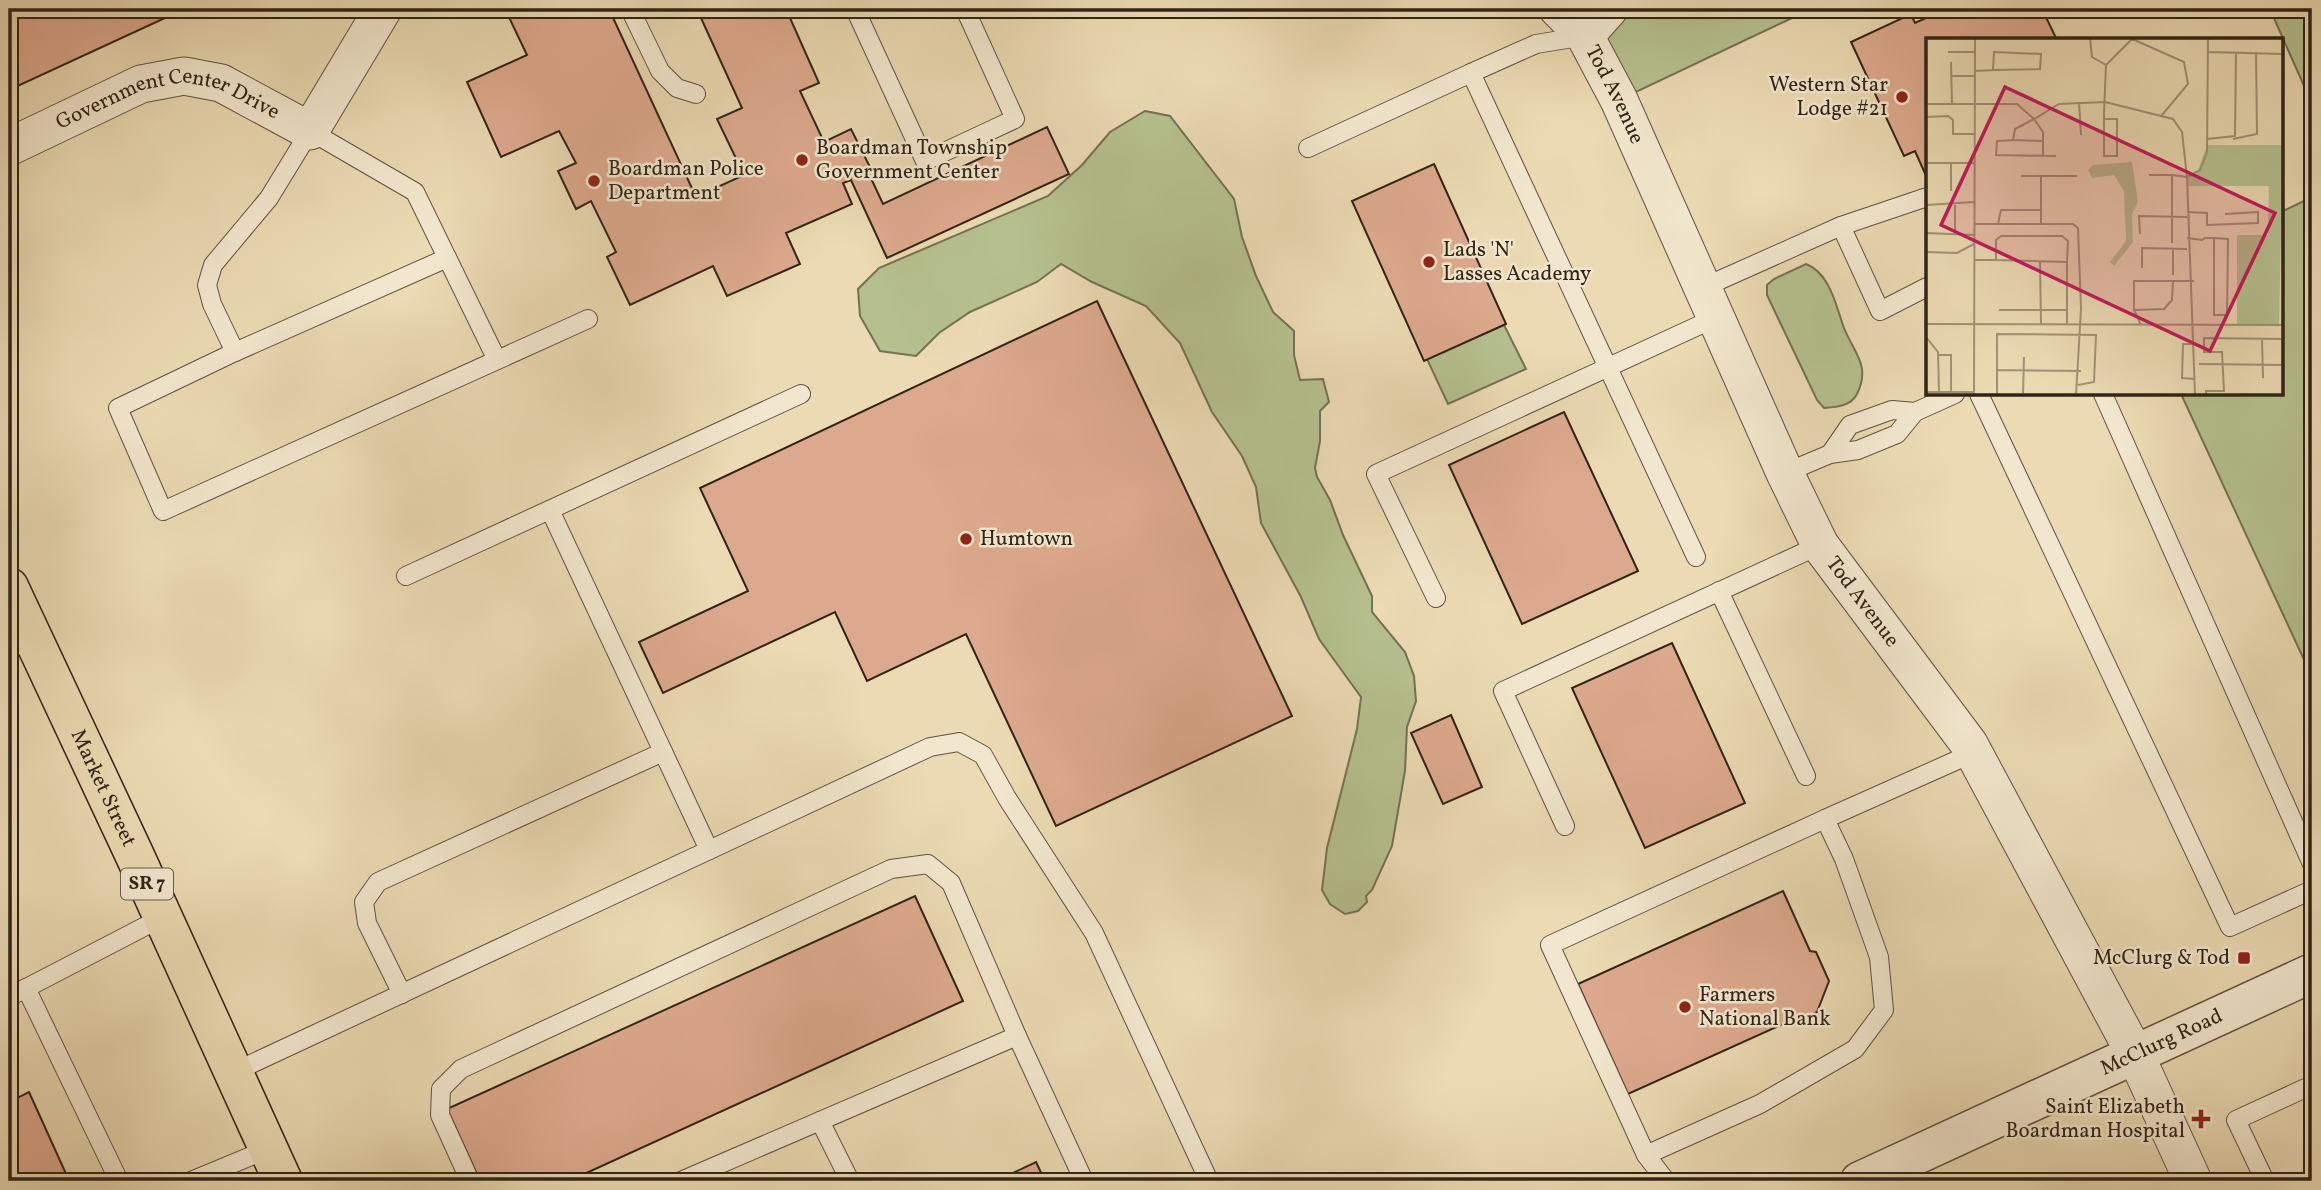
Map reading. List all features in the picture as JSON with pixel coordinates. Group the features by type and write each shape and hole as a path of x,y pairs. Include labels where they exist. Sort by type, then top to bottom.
{"main road":[{"name":"Market Street","path":"9,587 21,643 163,917 276,1165"}],"street":[{"name":"Government Center Drive","path":"9,147 141,84 184,76 221,83 310,131 383,9"},
{"path":"1558,9 1585,36"},
{"name":"Tod Avenue","path":"1609,9 1585,36 1619,100 1785,473 1820,545 1973,753 2135,1054 2193,1181"},
{"name":"McClurg Road","path":"1860,1181 2312,973"}],"lane":[{"path":"630,9 660,71 677,88 696,94"},
{"path":"855,9 925,162 1015,119 965,9"},
{"path":"1308,148 1536,44 1585,36"},
{"path":"1471,74 1696,557"},
{"path":"235,352 212,304 207,285 213,265 269,198 310,131 415,192 497,360"},
{"path":"1436,598 1376,474 1607,366 1840,226 1926,197"},
{"path":"1840,226 1881,312 1926,288"},
{"path":"447,258 235,352 118,408 163,511 588,319"},
{"path":"406,576 801,394"},
{"path":"1785,473 1830,454 1858,450 1897,434 1915,412 1951,396"},
{"path":"1980,396 2230,927 2312,890"},
{"path":"2104,396 2312,864"},
{"path":"1830,454 1850,425 1892,410 1915,412"},
{"path":"550,510 709,850"},
{"path":"1565,825 1503,691 1820,545"},
{"path":"1719,591 1806,776"},
{"path":"233,1072 930,747 959,742 984,755 1007,798 1094,933 1209,1181"},
{"path":"402,994 367,923 365,902 378,882 663,752"},
{"path":"1667,1181 1646,1155 1550,945 1973,753"},
{"path":"1646,1155 1760,1104 1855,1049 1884,1010 1879,957 1844,859 1825,820"},
{"path":"470,1181 440,1115 441,1088 461,1069 891,869 928,864 951,883 1084,1181"},
{"path":"9,998 163,917"},
{"path":"26,988 119,1181"},
{"path":"681,1181 1017,1036"},
{"path":"2265,1181 2236,1120 2312,1085"},
{"path":"820,1121 850,1181"},
{"path":"1646,1155 1649,1181"},
{"path":"191,1181 276,1165"}],"green space":[{"path":"1609,9 1811,9 1619,100 1585,36"},
{"path":"2270,9 2312,9 2312,104"},
{"path":"1145,111 1170,116 1234,199 1242,237 1256,276 1273,312 1294,331 1294,355 1300,380 1323,379 1329,402 1320,411 1320,441 1315,468 1317,477 1330,500 1343,535 1372,596 1372,612 1405,652 1414,676 1416,701 1407,727 1405,771 1392,846 1372,890 1366,896 1367,902 1358,911 1345,914 1330,904 1322,890 1327,848 1357,729 1361,697 1319,639 1301,597 1261,523 1256,487 1242,456 1212,412 1180,343 1146,306 1092,282 1061,264 1037,282 970,312 939,333 916,356 880,351 860,316 858,289 879,268 1048,196 1082,165 1110,132"},
{"path":"2312,197 2312,677 2182,396 2282,396 2282,212"},
{"path":"1806,264 1814,268 1826,282 1862,367 1861,384 1857,394 1851,401 1839,406 1824,408 1817,400 1767,295 1767,285 1774,279"},
{"path":"1504,325 1526,369 1448,404 1427,359"}],"building":[{"path":"9,9 160,9 165,18 9,90"},
{"name":"Boardman Township Government Center","path":"505,9 609,9 696,197 744,175 717,119 742,108 701,18 723,9 786,9 819,83 800,91 824,142 851,129 871,169 869,174 883,204 1047,127 1069,174 887,258 851,180 843,183 852,204 786,233 800,264 727,296 713,266 630,305 607,257 616,252 591,201 576,209 558,171 576,163 559,131 501,157 467,82 527,55"},
{"name":"Western Star Lodge #21","path":"1946,9 2042,9 2056,38 1926,38 1926,176 1915,151 1904,156 1851,42 1911,14 1915,23"},
{"name":"Lads 'N' Lasses Academy","path":"1434,164 1506,324 1424,361 1352,201"},
{"name":"Humtown","path":"1097,301 1292,716 1056,826 966,634 867,681 835,612 663,693 639,642 748,591 700,488"},
{"path":"1564,412 1638,571 1522,624 1449,465"},
{"path":"1672,643 1745,803 1645,848 1572,688"},
{"path":"1451,715 1482,787 1443,804 1411,733"},
{"path":"1783,891 1810,951 1816,952 1829,981 1817,1012 1788,1026 1783,1024 1628,1094 1578,984"},
{"path":"915,896 963,1001 569,1181 480,1181 447,1109"},
{"path":"29,1092 67,1176 55,1181 9,1181 9,1102"},
{"path":"1036,1162 1045,1181 996,1181"}],"place":[{"name":"Western Star Lodge #21","path":"1902,97"},
{"name":"Boardman Township Government Center","path":"802,160"},
{"name":"Boardman Police Department","path":"594,181"},
{"name":"Lads 'N' Lasses Academy","path":"1429,262"},
{"name":"Humtown","path":"966,539"},
{"name":"McClurg & Tod","path":"2244,958"},
{"name":"Farmers National Bank","path":"1685,1007"},
{"name":"Saint Elizabeth Boardman Hospital","path":"2201,1119"}]}
